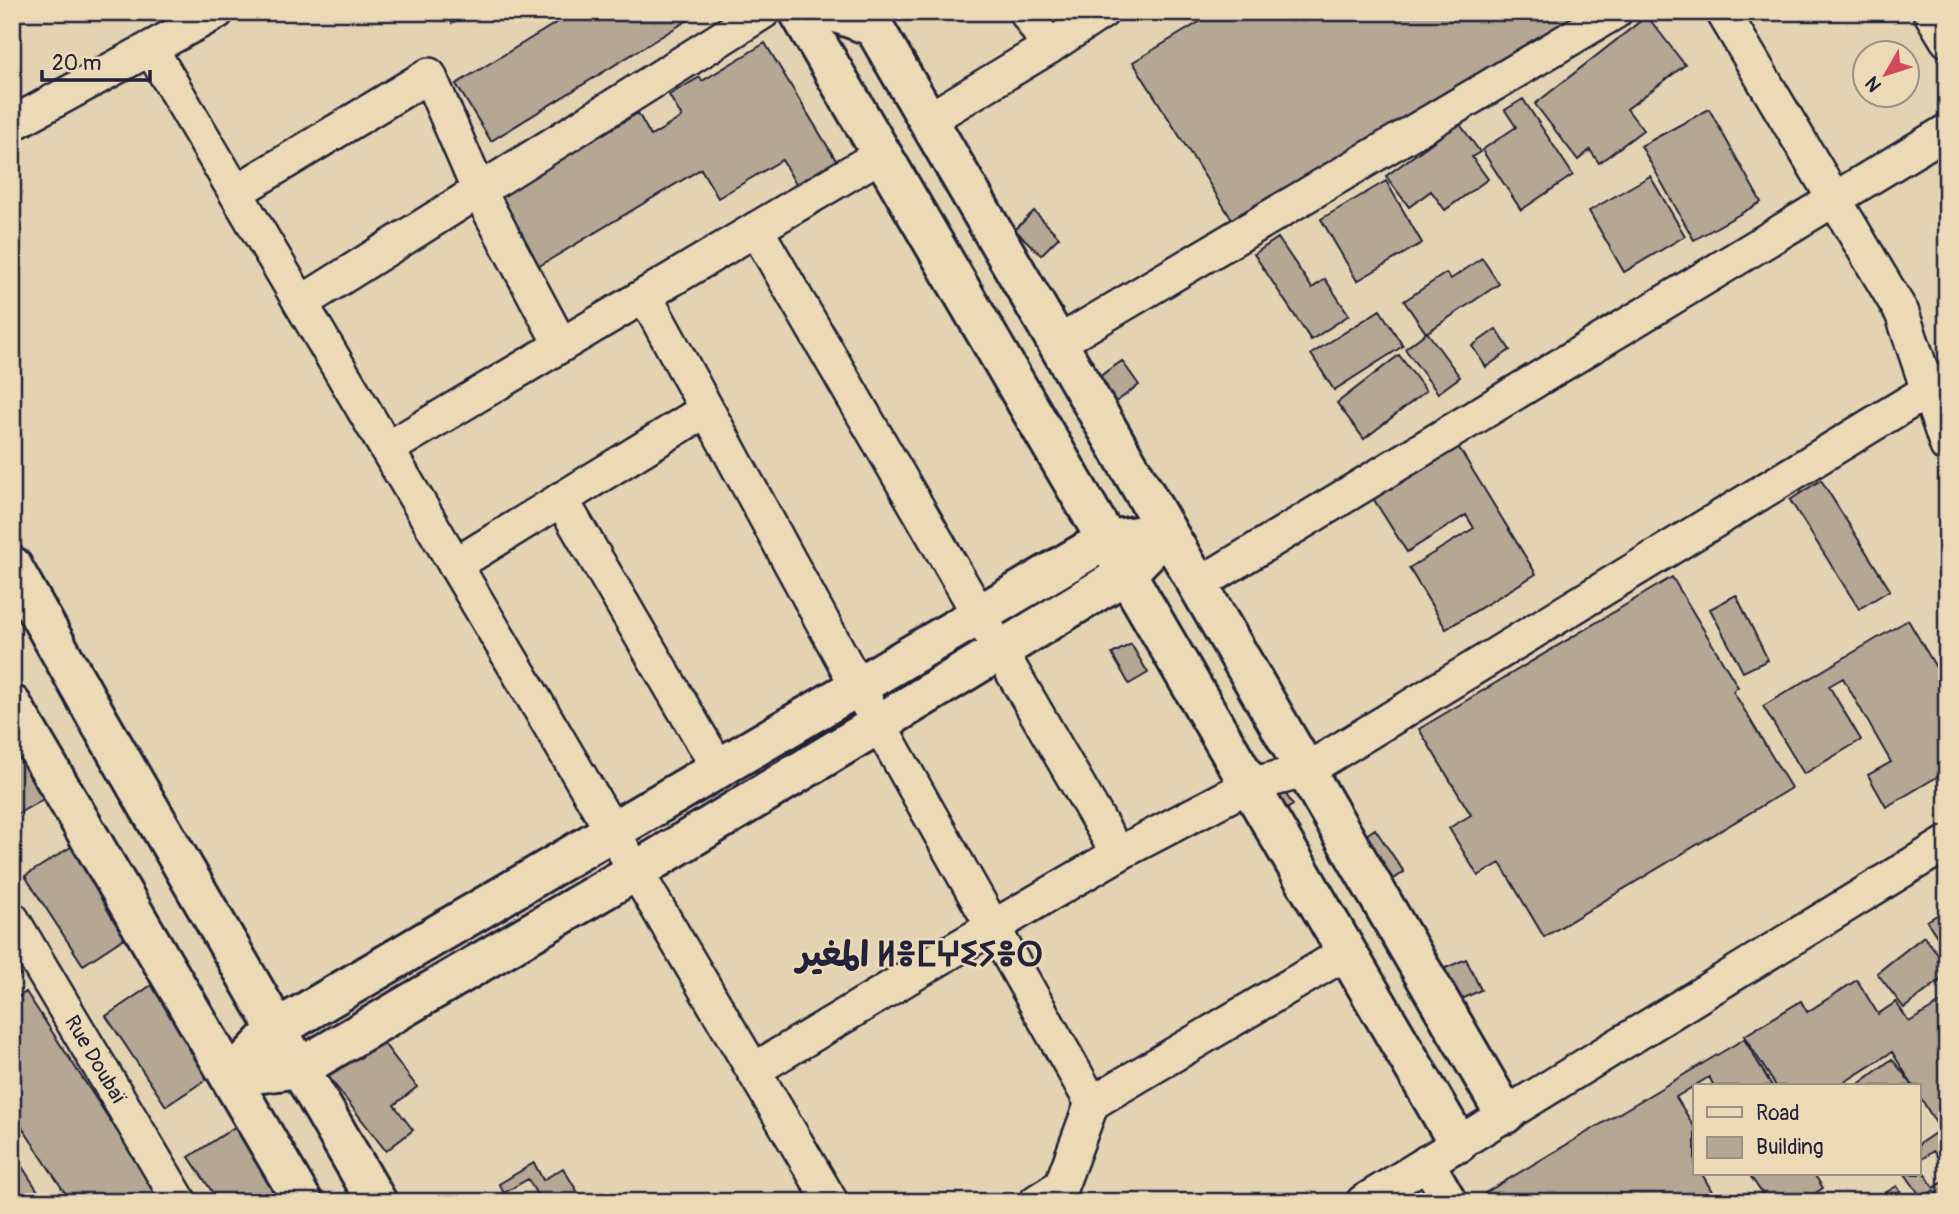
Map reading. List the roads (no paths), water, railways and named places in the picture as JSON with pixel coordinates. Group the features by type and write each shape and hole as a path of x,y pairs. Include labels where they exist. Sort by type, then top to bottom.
{"street":[{"path":"12,124 217,12"},
{"path":"301,303 762,12"},
{"path":"799,12 1347,952 1443,1153 1450,1202"},
{"path":"834,12 874,27 1505,1114"},
{"path":"1026,12 1048,47"},
{"path":"928,120 1102,12"},
{"path":"1058,344 1615,12"},
{"path":"1723,12 1902,313 1937,385 1947,446"},
{"path":"1930,12 1947,40"},
{"path":"151,49 831,1202"},
{"path":"236,192 429,75 479,191 561,345"},
{"path":"1198,585 1947,131"},
{"path":"387,449 882,154"},
{"path":"756,229 1118,855"},
{"path":"645,296 878,724 1092,1103"},
{"path":"754,1070 1118,855 1250,785 1306,771 1937,385"},
{"path":"455,565 706,410"},
{"path":"561,499 719,769"},
{"path":"230,1077 277,1029 1107,540 1167,532"},
{"path":"230,1077 300,1068 636,871 1126,574 1167,532"},
{"path":"12,566 377,1202"},
{"path":"12,705 303,1202"},
{"path":"1363,1202 1947,843"},
{"name":"Rue Doubaï","path":"12,919 180,1202"},
{"path":"1036,1202 1061,1186 1092,1103 1347,952"}],"district":[{"name":"المغير ⵍⴻⵎⵖⵉⵢⴻⵔ","path":"920,954"}]}
